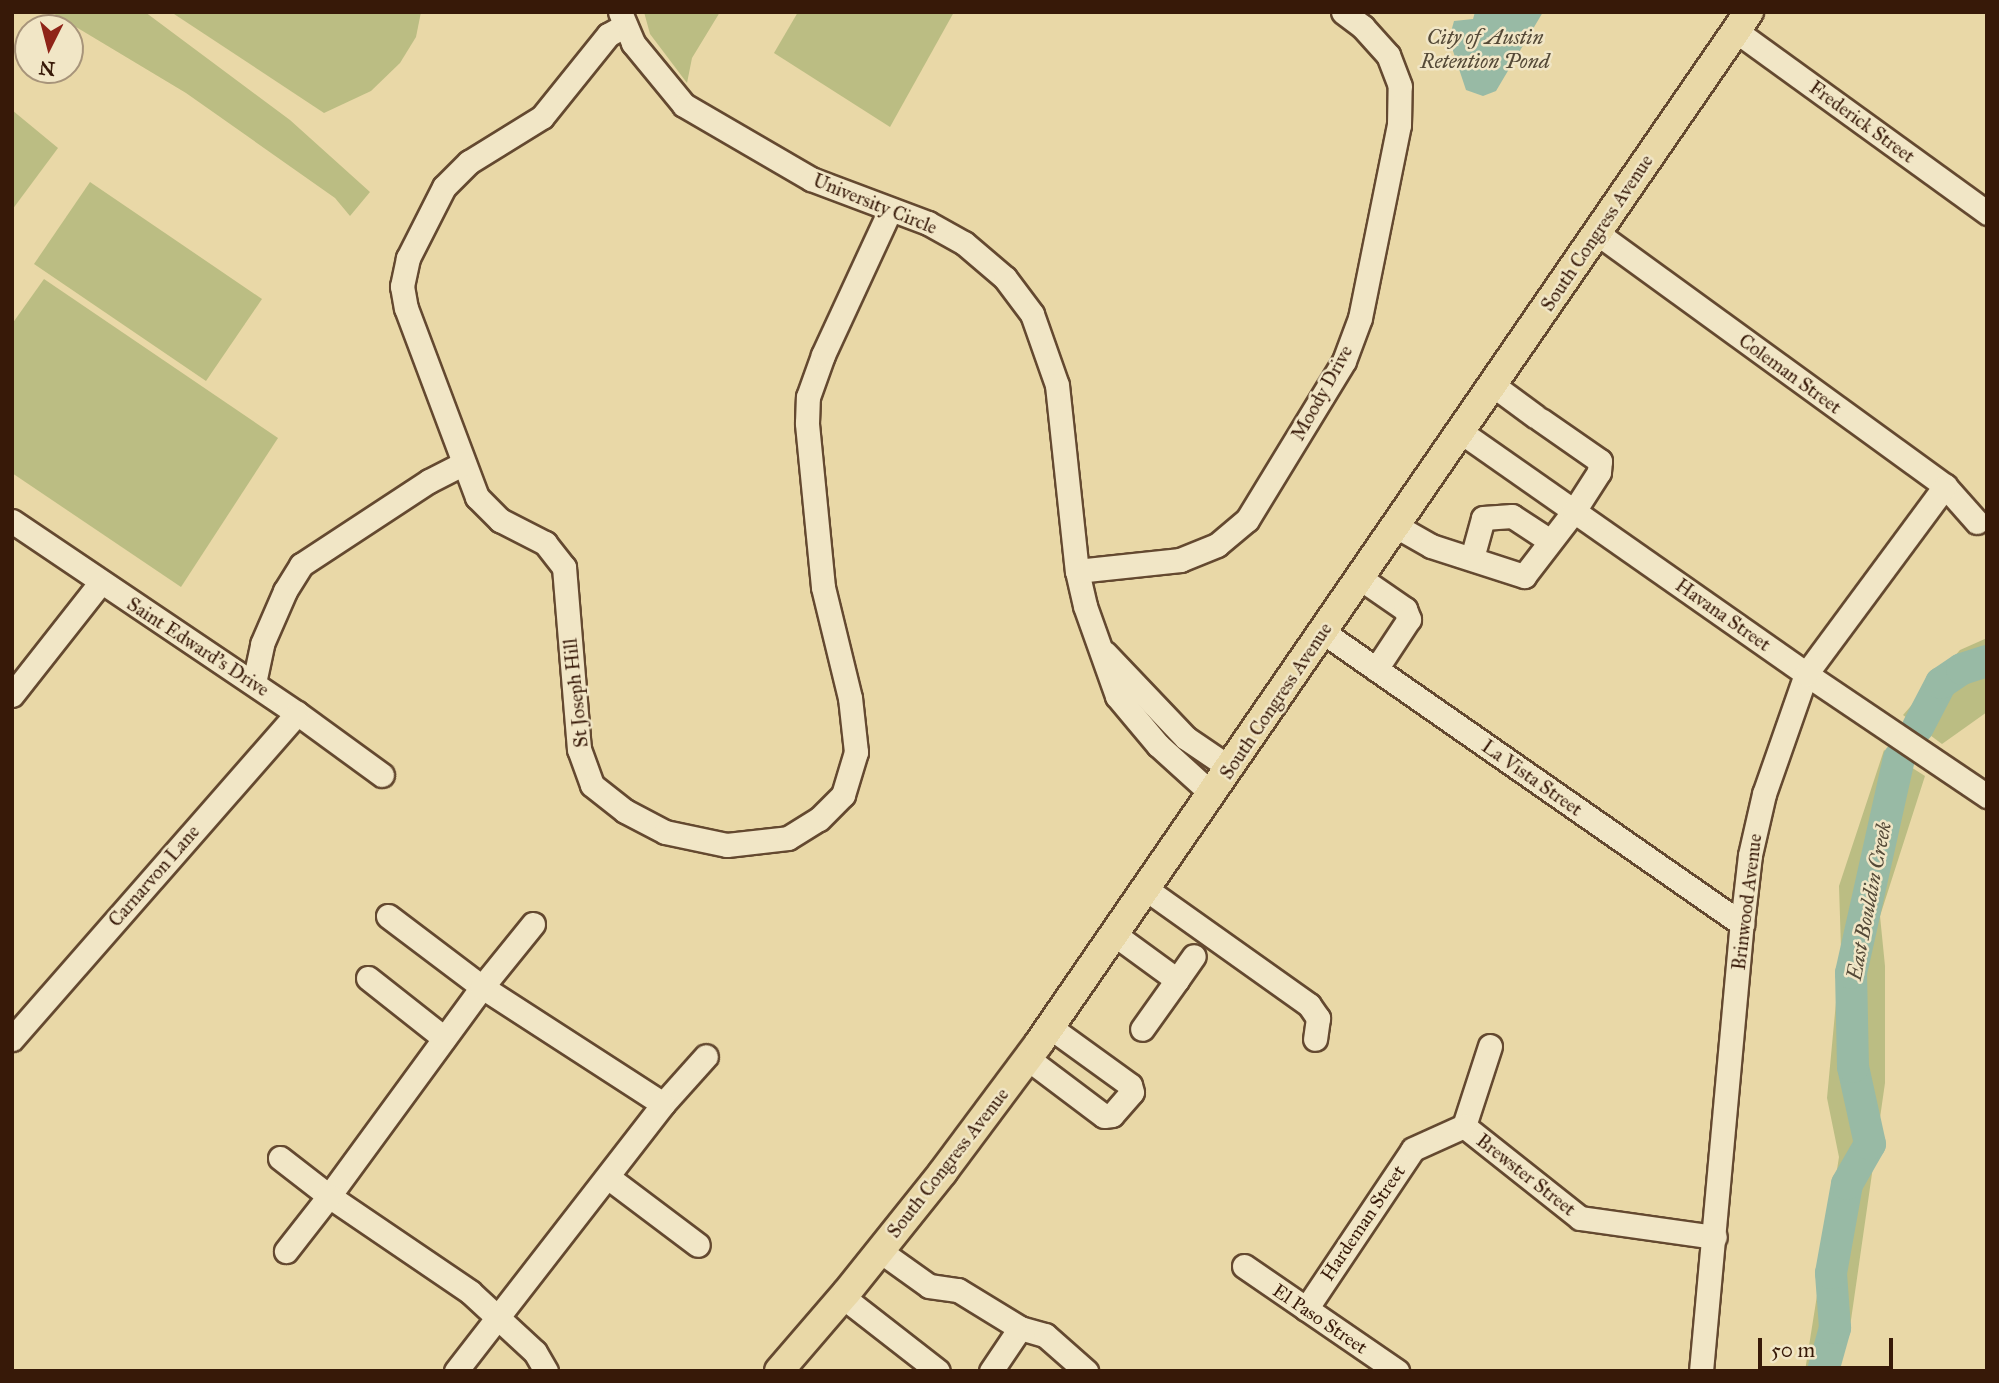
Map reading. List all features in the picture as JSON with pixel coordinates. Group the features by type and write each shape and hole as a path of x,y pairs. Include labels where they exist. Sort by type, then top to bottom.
{"main road":[{"name":"South Congress Avenue","path":"788,1368 1050,1027 1743,22"}],"street":[{"name":"Moody Drive","path":"1077,571 1180,561 1217,545 1247,520 1344,361 1363,305 1399,124 1400,86 1388,55 1363,27 1343,12"},
{"name":"University Circle","path":"622,19 654,71 684,105 811,180 928,223 964,243 1005,278 1032,314 1057,385 1077,571 1085,606 1117,696 1158,745 1212,794"},
{"name":"St Joseph Hill","path":"622,19 542,117 469,162 444,187 408,258 402,286 406,308 477,497 500,520 545,543 564,567 579,749 592,785 625,811 665,832 727,845 788,838 819,818 843,795 856,752 850,698 823,587 807,424 808,397 823,355 890,210"},
{"name":"Frederick Street","path":"1743,22 1987,213"},
{"name":"Coleman Street","path":"1597,233 1945,486 1976,522"},
{"path":"1396,526 1431,546 1524,576 1574,511 1600,472 1600,461 1493,385"},
{"name":"Havana Street","path":"1461,432 1806,674 1987,796"},
{"path":"254,684 262,644 285,591 301,565 418,488 464,463"},
{"name":"Brinwood Avenue","path":"1701,1371 1742,924 1750,856 1764,794 1806,674 1945,486"},
{"path":"1472,558 1483,518 1512,516 1550,541"},
{"name":"Saint Edward's Drive","path":"12,521 100,583 297,713 382,775"},
{"path":"1360,578 1405,609 1409,619 1376,669"},
{"path":"12,695 100,583"},
{"name":"La Vista Street","path":"1323,632 1742,924"},
{"name":"University Circle","path":"1101,648 1186,738 1230,768"},
{"name":"Carnarvon Lane","path":"12,1039 297,713"},
{"path":"1146,889 1309,1005 1318,1018 1315,1039"},
{"path":"388,916 482,987 663,1104"},
{"path":"286,1251 482,987 533,924"},
{"path":"1115,934 1177,981"},
{"path":"1142,1029 1194,956"},
{"path":"368,978 444,1038"},
{"path":"1027,1058 1104,1116 1112,1115 1132,1091 1130,1085 1050,1027"},
{"path":"1464,1126 1490,1046"},
{"path":"456,1371 609,1178 663,1104 706,1056"},
{"name":"Brewster Street","path":"1464,1126 1580,1218 1715,1237"},
{"name":"Hardeman Street","path":"1306,1309 1413,1149 1464,1126"},
{"path":"280,1157 329,1196 470,1292 535,1352 546,1371"},
{"path":"609,1178 698,1245"},
{"path":"880,1251 929,1286 958,1290 1020,1328 1045,1335 1086,1371"},
{"name":"El Paso Street","path":"1244,1266 1397,1371"},
{"path":"843,1297 938,1371"},
{"path":"991,1371 1020,1328"}],"green space":[{"path":"51,12 145,12 290,120 370,192 350,216 335,198 186,93 84,32 84,14"},
{"path":"171,12 421,12 416,37 400,63 371,91 324,113"},
{"path":"644,12 720,12 692,58 687,83 650,34"},
{"path":"798,12 954,12 890,127 774,53"},
{"path":"12,110 58,148 12,210"},
{"path":"90,182 262,299 206,381 34,264"},
{"path":"44,279 278,438 181,587 12,473 12,324"},
{"path":"1987,638 1987,712 1942,744 1903,715 1960,650"},
{"path":"1884,750 1925,776 1880,916 1885,966 1885,1083 1850,1327 1837,1371 1805,1371 1839,1157 1827,1098 1841,949 1839,886"}],"water":[{"name":"City of Austin Retention Pond","path":"1475,12 1543,12 1496,91 1483,96 1466,90 1449,39 1454,21 1473,19"}],"waterway":[{"name":"East Bouldin Creek","path":"1918,727 1941,683 1962,669 1987,661"},
{"name":"East Bouldin Creek","path":"1823,1371 1835,1328 1831,1273 1847,1184 1870,1144 1853,1067 1851,973 1899,758"}]}
